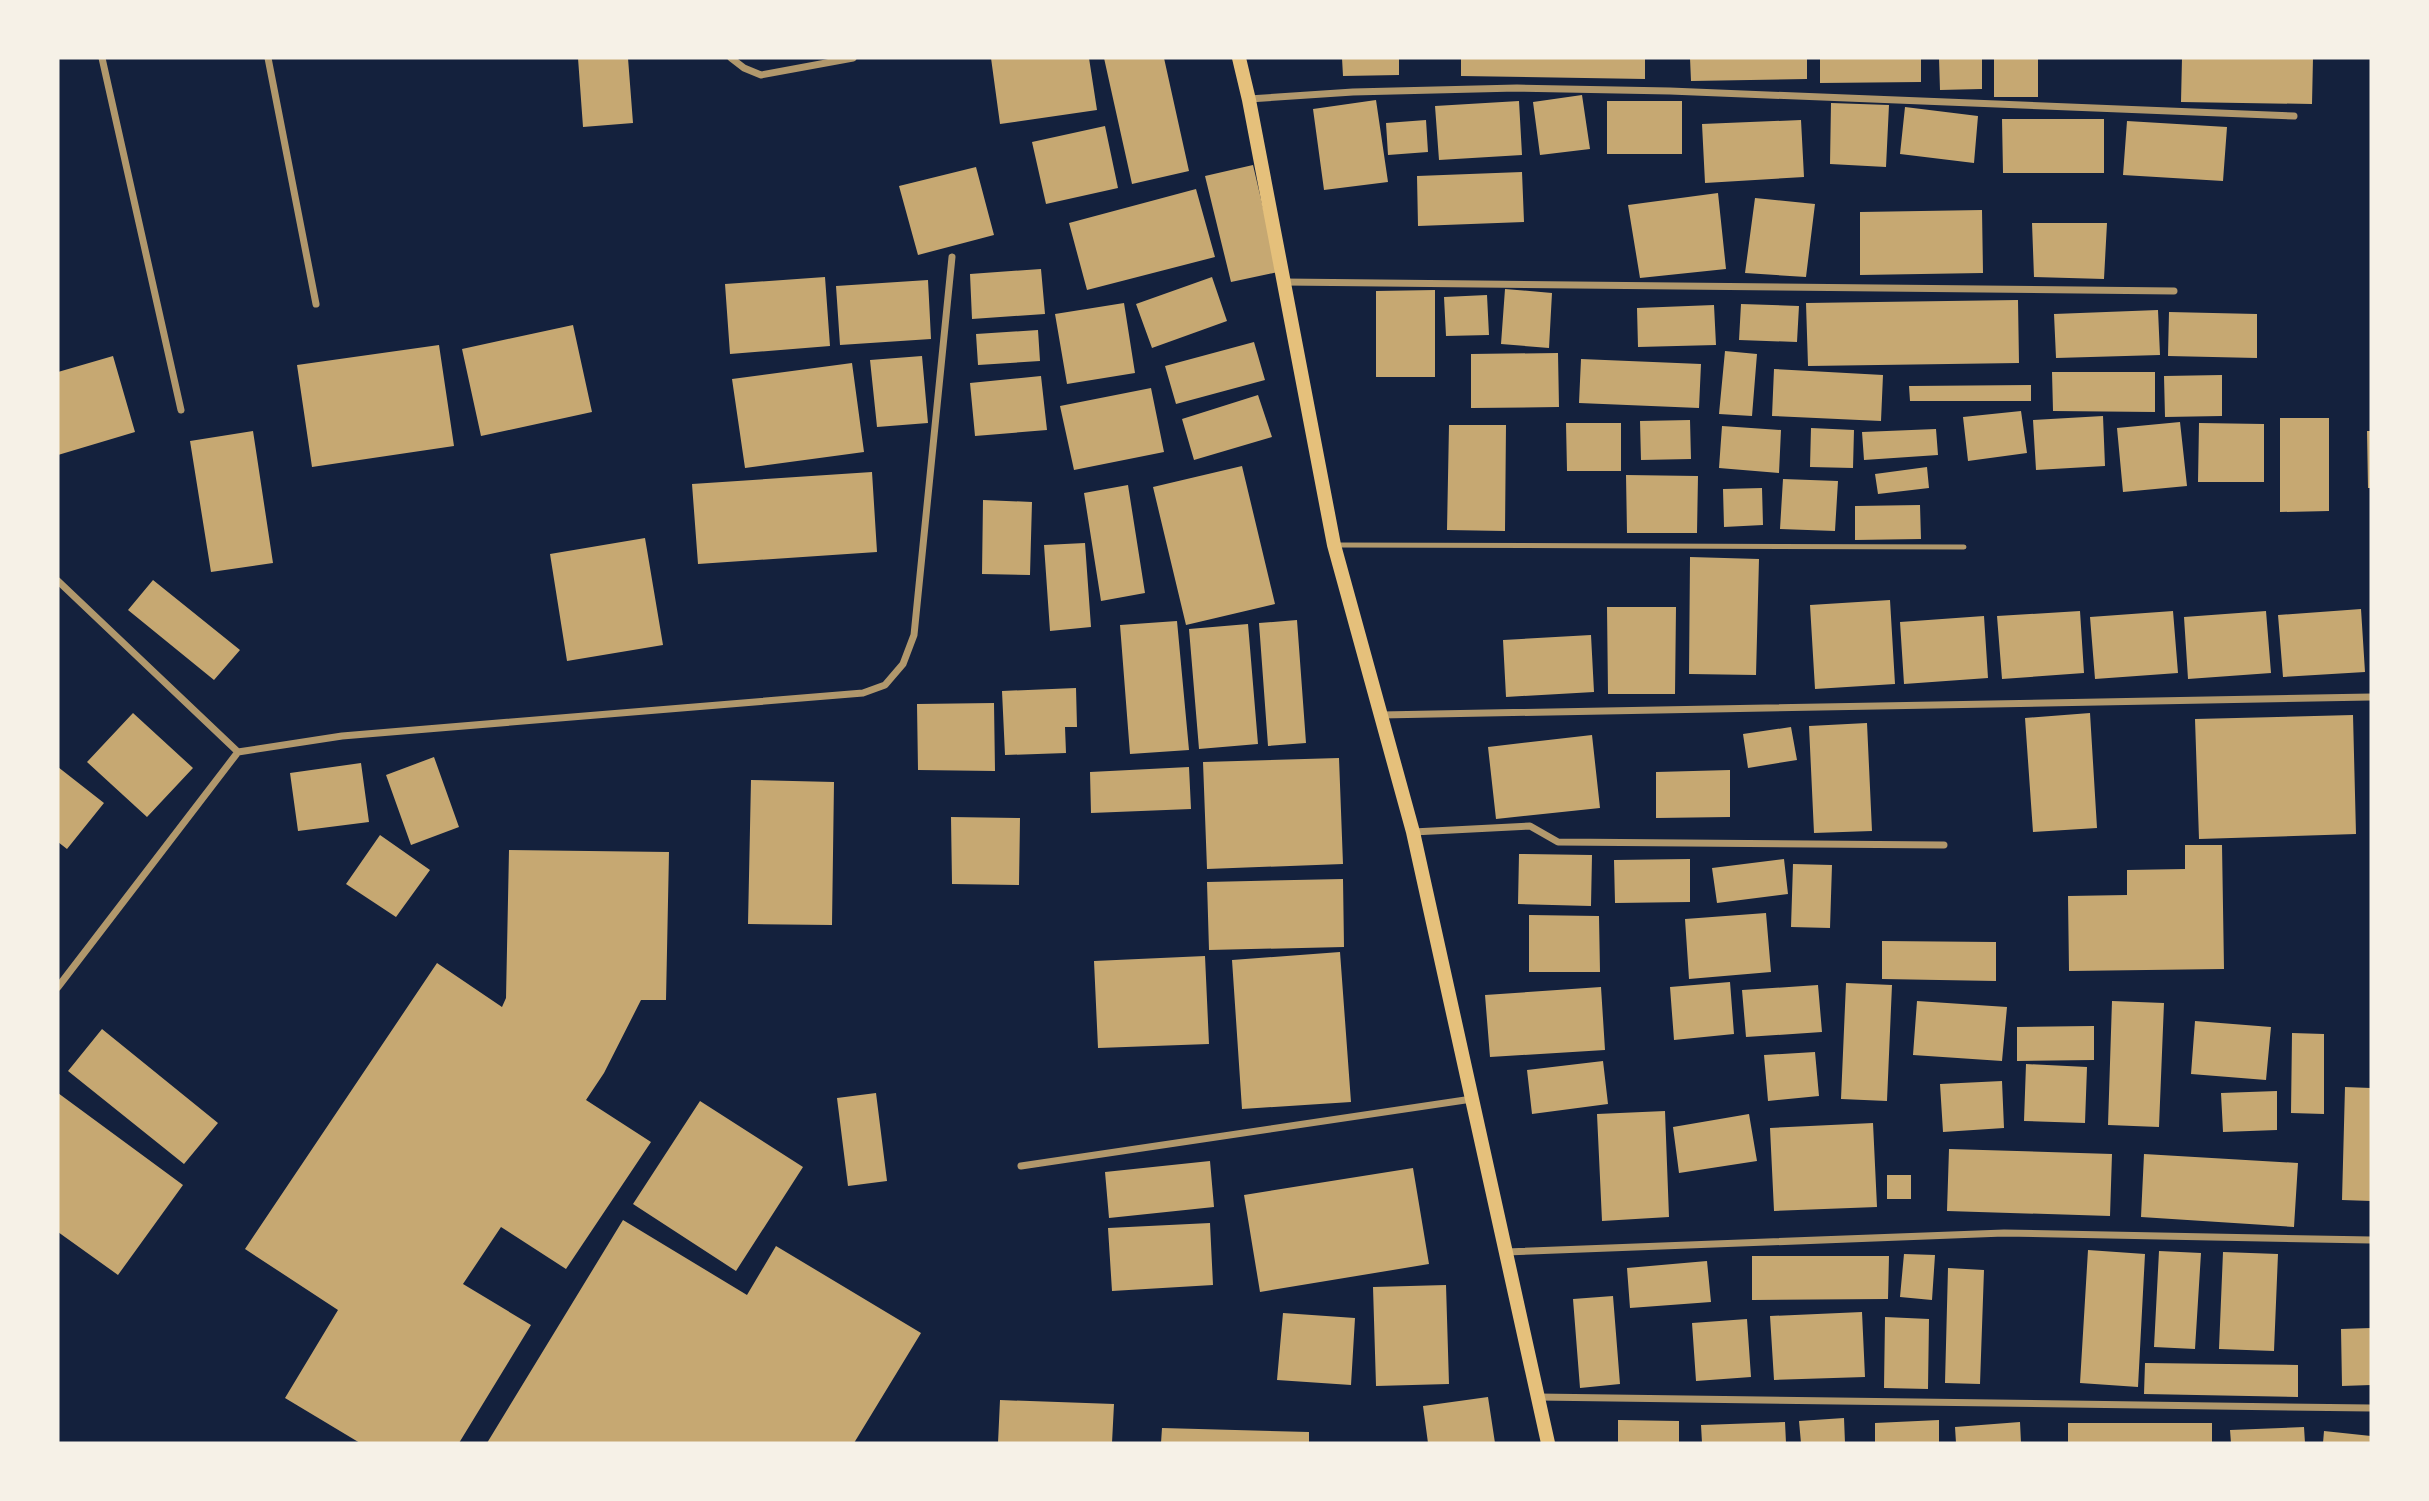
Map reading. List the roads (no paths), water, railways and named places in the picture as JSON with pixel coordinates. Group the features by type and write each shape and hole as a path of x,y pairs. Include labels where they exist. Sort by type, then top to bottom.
{"main road":[{"path":"1239,58 1334,545 1413,832 1548,1443"}],"street":[{"path":"102,58 181,410"},
{"path":"268,58 316,304"},
{"path":"731,58 744,68 761,75 853,58"},
{"path":"1249,100 1353,92 1517,88 1670,91 2294,116"},
{"path":"58,987 238,752 342,736 863,693 885,685 903,664 914,635 952,257"},
{"path":"1283,282 2174,291"},
{"path":"58,581 238,752"},
{"path":"1380,716 2371,697"},
{"path":"1413,832 1530,825 1558,842 1944,845"},
{"path":"1021,1166 1472,1099"},
{"path":"1506,1252 2004,1233 2371,1240"},
{"path":"1536,1397 2371,1408"}],"lane":[{"path":"1334,545 1964,547"}]}
